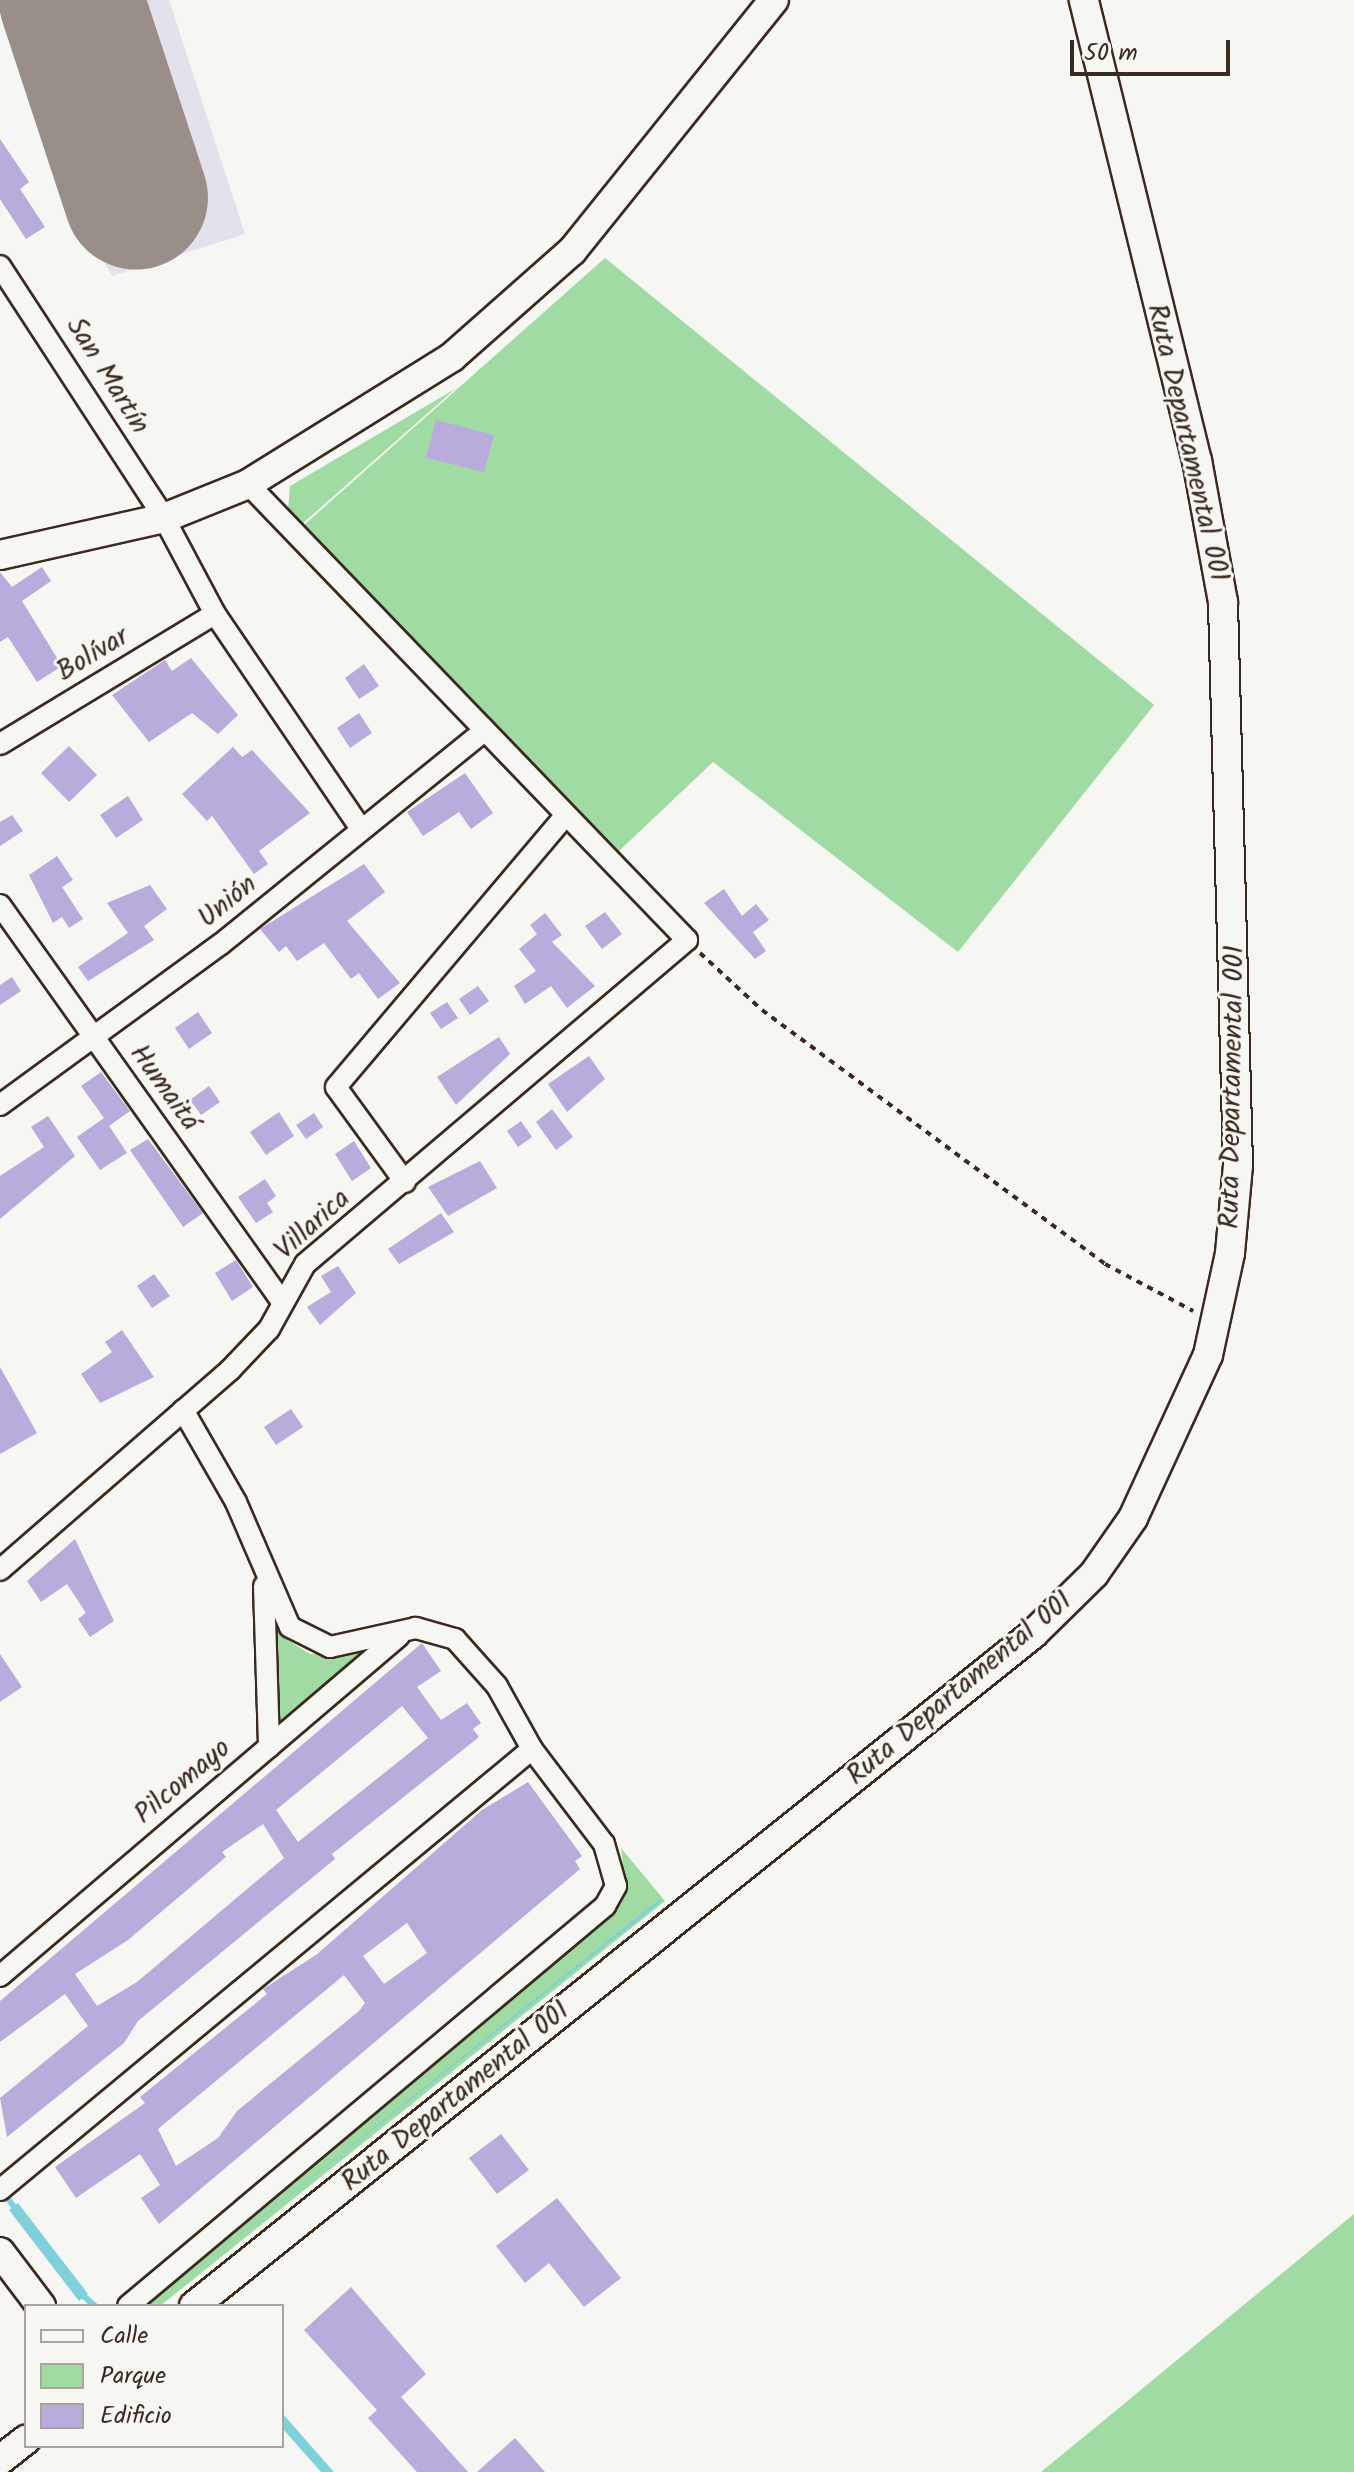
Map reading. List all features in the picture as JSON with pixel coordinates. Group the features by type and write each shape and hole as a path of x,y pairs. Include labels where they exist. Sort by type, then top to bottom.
{"street":[{"path":"0,555 164,518 248,484 452,357 572,251 774,0"},
{"name":"Ruta Departamental 001","path":"196,2304 1033,1634 1094,1574 1133,1518 1179,1428 1216,1321 1238,1165 1223,602 1197,461 1084,0"},
{"name":"San Martín","path":"0,266 164,518 215,614 361,829"},
{"path":"248,484 483,732 687,940"},
{"name":"Bolívar","path":"0,744 215,614"},
{"name":"Unión","path":"0,1105 93,1037 483,732"},
{"path":"405,1182 336,1087 565,816"},
{"name":"Humaitá","path":"0,905 283,1303"},
{"name":"Villarica","path":"3,1560 183,1410 269,1329 305,1264 687,940"},
{"path":"130,2304 605,1906 616,1886 614,1862 532,1749 497,1686 464,1647 431,1627 315,1644 278,1611 236,1502 183,1410"},
{"path":"264,1575 269,1747"},
{"name":"Pilcomayo","path":"0,1976 403,1632"},
{"path":"2,2189 532,1749"},
{"path":"0,2252 39,2304"},
{"path":"0,2460 24,2442"}],"path":[{"path":"687,940 762,1010 1105,1264 1143,1290 1216,1321"}],"shaded area":[{"path":"4,0 169,0 245,234 112,276 73,207"}],"green space":[{"path":"605,258 1154,705 958,952 713,762 619,851 304,525"},
{"path":"455,389 302,524 288,509 290,486"},
{"path":"273,1615 286,1639 310,1654 360,1653 278,1724"},
{"path":"621,1848 665,1901 162,2304 145,2304 608,1919 626,1894"},
{"path":"1354,2214 1354,2472 1041,2472 1108,2417"}],"water":[{"path":"660,1899 662,1901 153,2304"},
{"path":"18,2203 88,2294 79,2301 9,2210"},
{"path":"284,2415 334,2472 321,2472 284,2430"}],"building":[{"path":"0,139 29,182 20,189 45,227 26,239 0,199"},
{"path":"436,420 494,435 484,472 426,458"},
{"path":"42,567 51,581 22,601 62,666 37,682 8,637 0,642 0,572 12,587"},
{"path":"191,658 238,715 218,734 192,713 149,742 112,695 165,660 172,671"},
{"path":"364,664 379,686 359,699 345,678"},
{"path":"359,713 372,733 350,748 337,728"},
{"path":"69,746 97,775 69,802 41,773"},
{"path":"233,747 242,757 252,750 310,813 259,851 268,864 254,874 212,816 207,821 182,794"},
{"path":"465,773 493,813 471,829 459,812 423,836 407,812"},
{"path":"128,796 143,820 116,838 100,815"},
{"path":"12,815 23,831 0,846 0,822"},
{"path":"57,856 73,880 62,887 83,919 69,928 62,917 53,923 29,875"},
{"path":"364,864 385,892 347,921 400,983 378,999 359,973 351,979 324,943 297,961 286,946 279,952 260,929"},
{"path":"150,885 167,909 144,926 154,940 88,981 78,967 128,933 107,903"},
{"path":"724,889 742,916 756,904 769,920 753,932 766,951 755,959 704,903"},
{"path":"605,912 622,934 602,949 585,926"},
{"path":"545,913 562,935 552,942 595,986 567,1008 551,986 525,1004 514,986 536,971 519,949 537,934 530,925"},
{"path":"12,977 21,991 0,1005 0,985"},
{"path":"478,986 489,1001 470,1015 459,999"},
{"path":"447,1002 458,1018 441,1029 430,1013"},
{"path":"198,1012 212,1033 189,1049 175,1028"},
{"path":"499,1037 510,1054 456,1105 437,1077"},
{"path":"589,1056 605,1079 567,1112 548,1084"},
{"path":"101,1072 130,1111 109,1126 127,1153 100,1170 77,1137 104,1118 81,1086"},
{"path":"209,1086 220,1102 201,1115 190,1100"},
{"path":"552,1109 573,1137 556,1150 536,1122"},
{"path":"279,1112 294,1136 266,1155 250,1132"},
{"path":"314,1113 323,1127 306,1139 296,1125"},
{"path":"48,1116 75,1156 0,1219 0,1176 44,1147 31,1127"},
{"path":"521,1121 532,1137 518,1147 507,1131"},
{"path":"148,1139 203,1213 183,1227 130,1150"},
{"path":"354,1141 371,1168 352,1181 335,1154"},
{"path":"480,1161 497,1188 448,1216 428,1187"},
{"path":"265,1179 276,1196 267,1203 273,1212 256,1223 238,1197"},
{"path":"441,1213 454,1232 399,1264 388,1249"},
{"path":"236,1260 253,1287 232,1301 215,1273"},
{"path":"338,1266 356,1293 320,1325 307,1307 331,1292 321,1276"},
{"path":"154,1274 170,1296 152,1308 137,1286"},
{"path":"122,1330 154,1377 100,1403 81,1374 112,1352 105,1342"},
{"path":"0,1367 37,1433 0,1454"},
{"path":"291,1409 303,1427 276,1445 264,1427"},
{"path":"75,1539 114,1621 90,1637 78,1619 86,1613 67,1584 41,1602 27,1581"},
{"path":"422,1643 441,1671 417,1687 441,1720 467,1703 481,1723 473,1729 479,1737 332,1854 335,1859 138,2021 124,2043 7,2137 0,2098 88,2026 65,1994 0,2042 0,2001","holes":["402,1706 428,1738 298,1842 276,1810","263,1824 284,1858 137,1982 97,2006 75,1974 128,1940 226,1857 222,1852"]},
{"path":"0,1654 22,1687 0,1702"},
{"path":"528,1782 582,1856 575,1861 580,1869 159,2224 141,2198 160,2185 140,2154 76,2198 55,2167 145,2103 140,2097 267,1994 263,1989 316,1955 482,1810","holes":["407,1923 427,1953 384,1984 363,1956","344,1975 365,2003 359,2011 237,2111 218,2138 176,2166 158,2129"]},
{"path":"501,2134 529,2170 497,2194 469,2158"},
{"path":"557,2198 621,2278 584,2307 549,2263 525,2283 496,2246"},
{"path":"351,2287 426,2374 401,2397 468,2472 417,2472 368,2418 377,2410 304,2330"},
{"path":"515,2438 545,2472 477,2472"}],"waterway":[{"path":"2,2191 17,2211"},
{"path":"80,2293 93,2304"}],"runway":[{"path":"71,0 136,198"}]}
